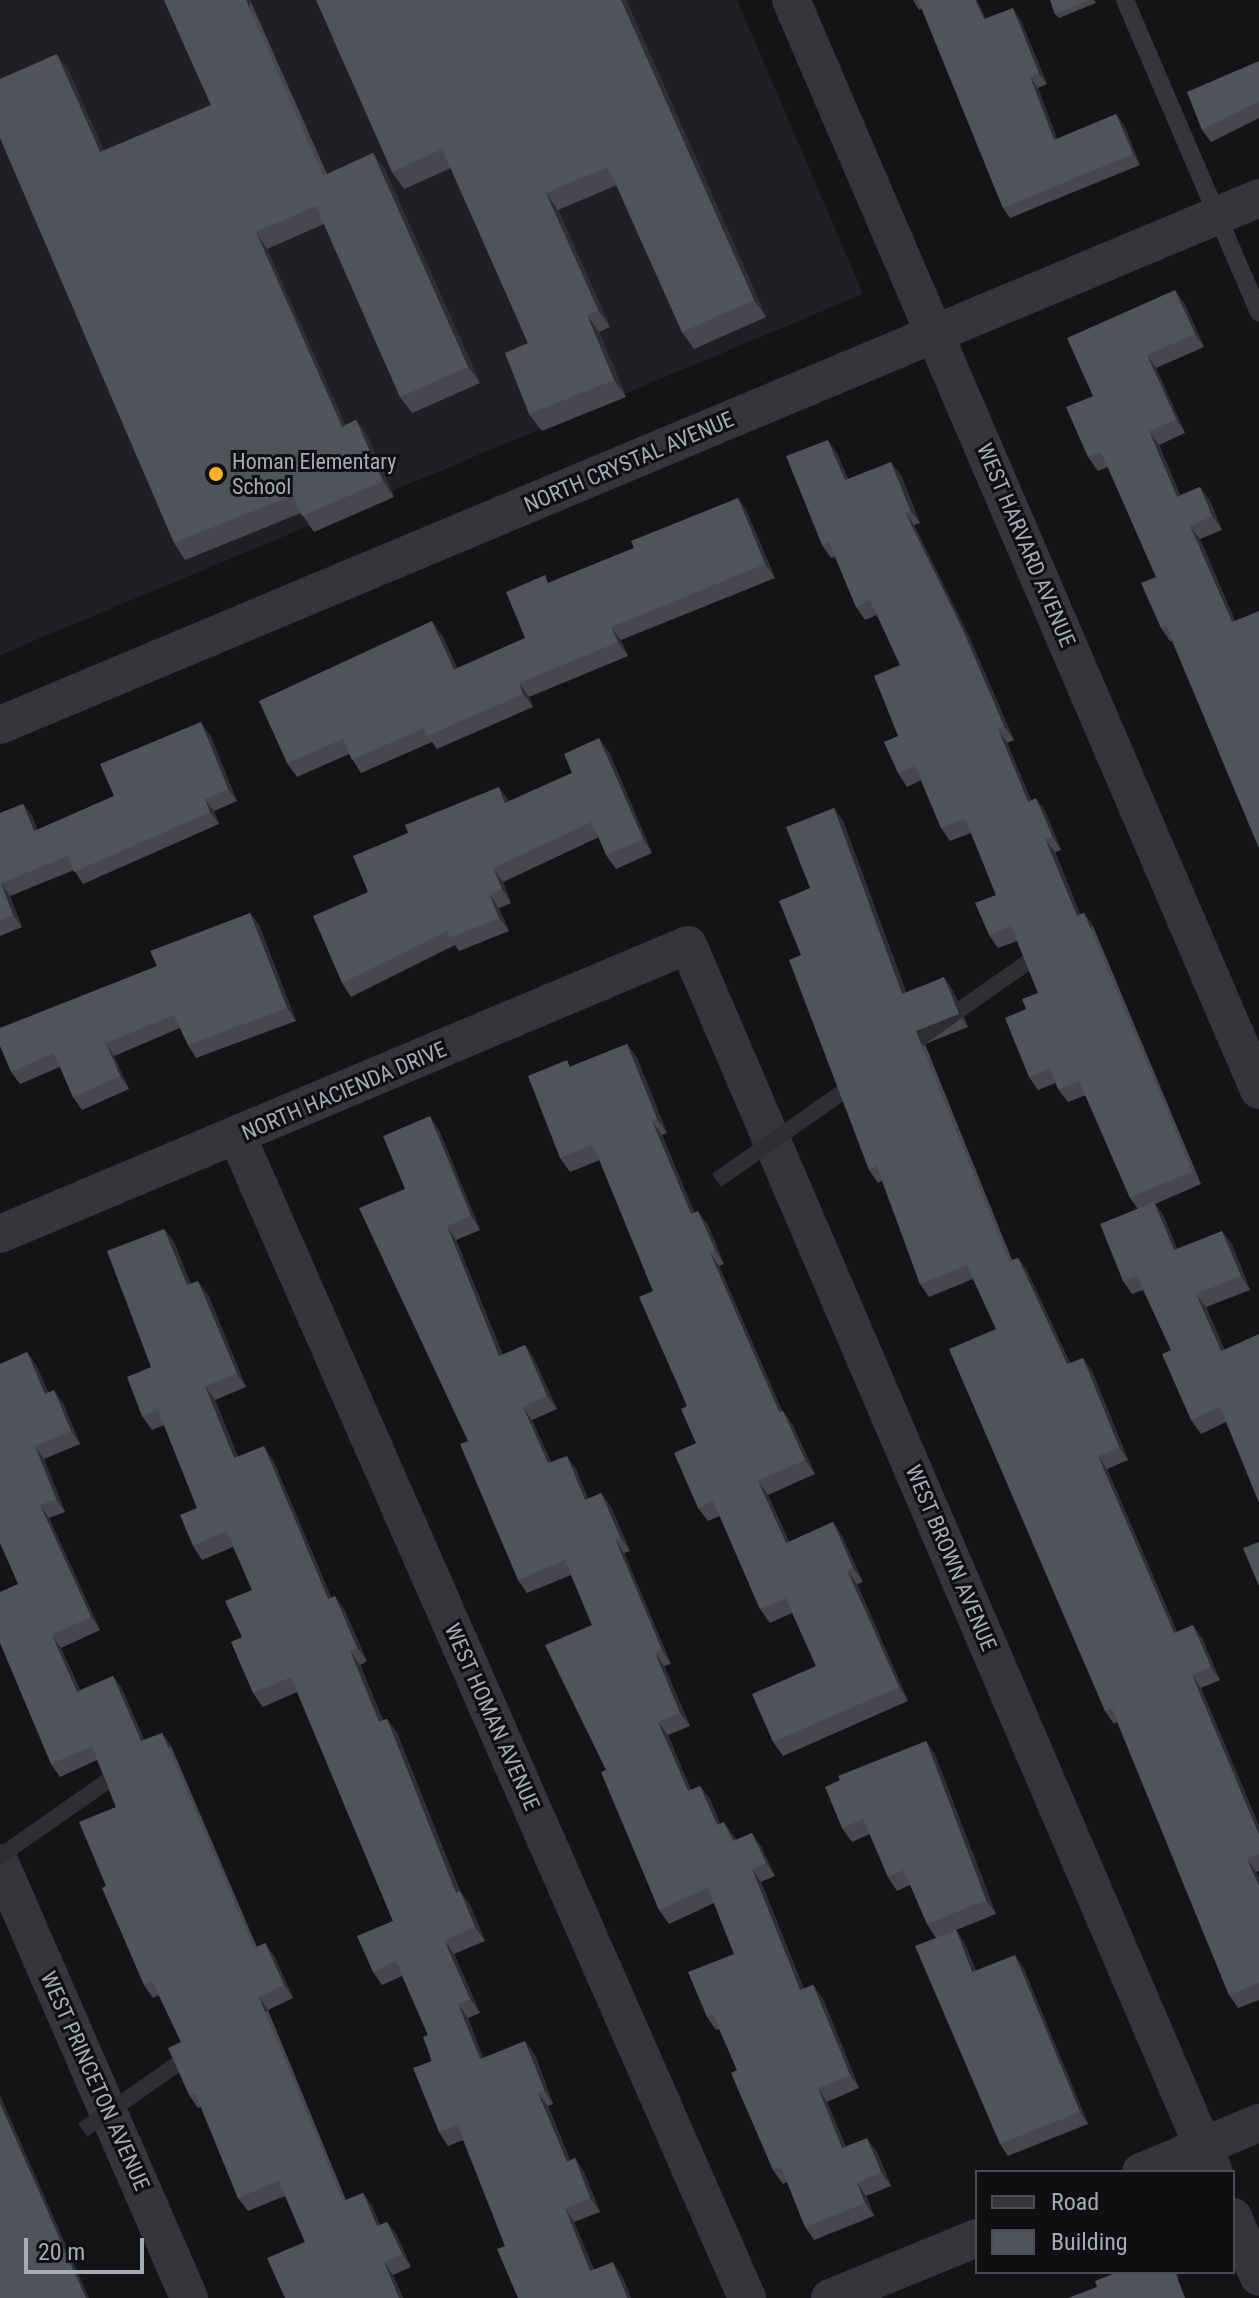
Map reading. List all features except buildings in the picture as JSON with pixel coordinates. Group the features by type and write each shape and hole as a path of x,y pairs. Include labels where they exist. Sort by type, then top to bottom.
{"street":[{"name":"WEST HARVARD AVENUE","path":"791,0 1259,1090"},
{"name":"NORTH CRYSTAL AVENUE","path":"0,725 1259,198"},
{"name":"NORTH HACIENDA DRIVE","path":"3,1225 237,1136 688,945"},
{"name":"WEST BROWN AVENUE","path":"688,945 1208,2159"},
{"name":"WEST HOMAN AVENUE","path":"237,1136 747,2298"},
{"name":"WEST PRINCETON AVENUE","path":"0,1863 189,2298"},
{"path":"1151,2170 1208,2159 1259,2123"},
{"path":"1235,2222 1259,2277"},
{"path":"830,2298 975,2239"}],"lane":[{"path":"1125,0 1259,312"}],"shaded area":[{"name":"Homan Elementary School","path":"0,0 737,0 863,294 0,655"}],"place":[{"name":"Homan Elementary School","path":"216,474"}]}
